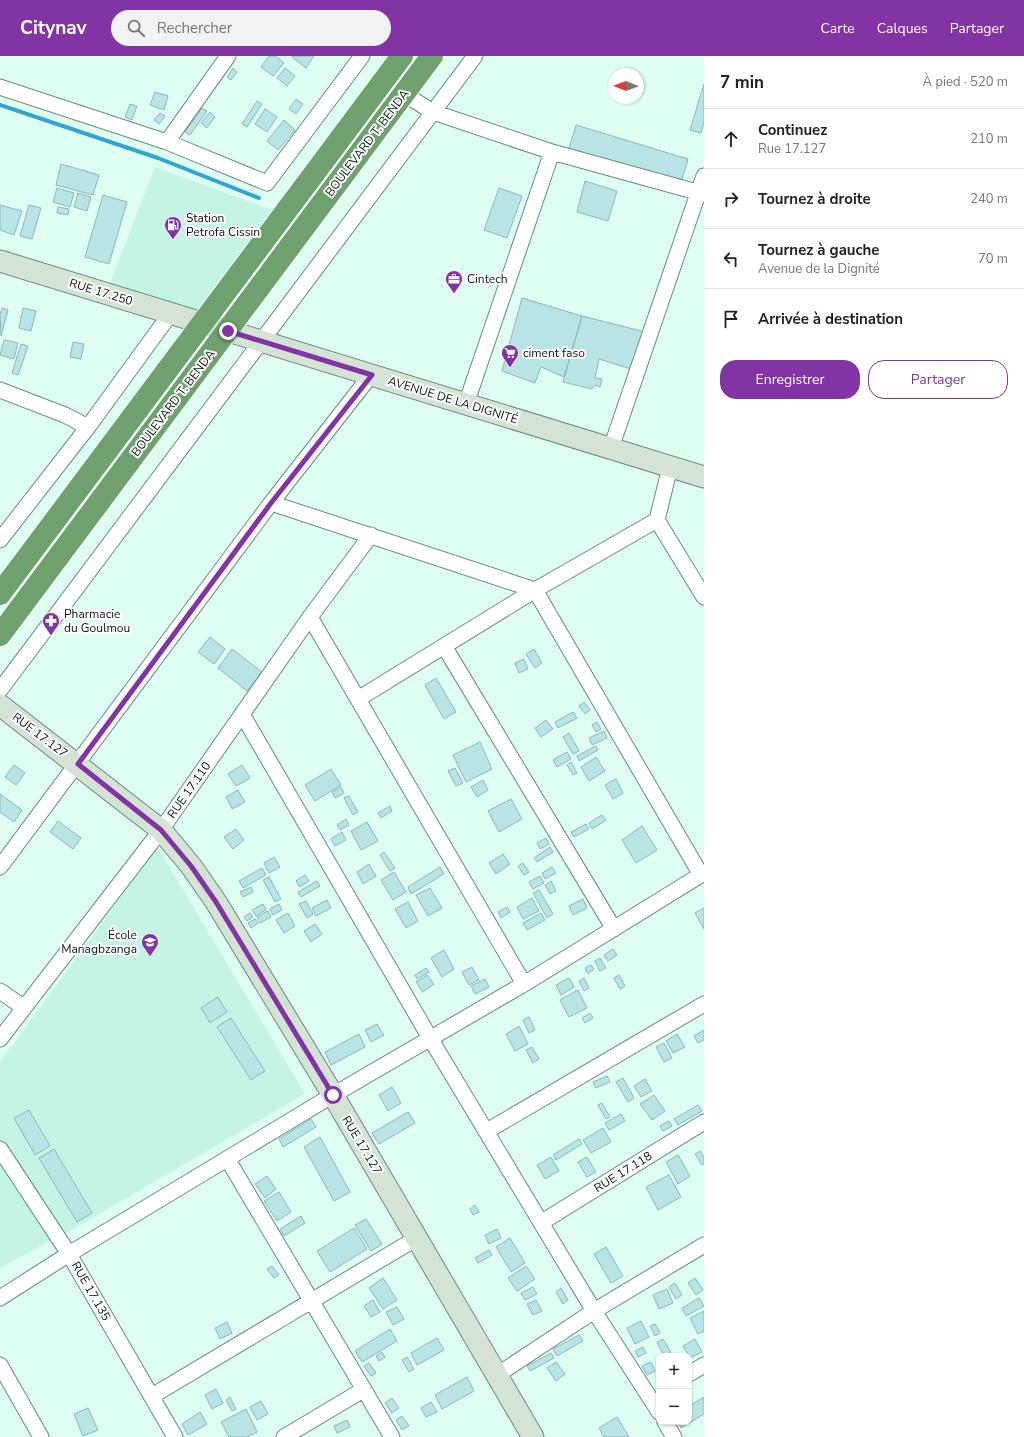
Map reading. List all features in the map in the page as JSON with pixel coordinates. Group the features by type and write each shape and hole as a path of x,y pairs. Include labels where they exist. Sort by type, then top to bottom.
{"highway":[{"name":"BOULEVARD T. BENDA","path":"0,594 402,56"},
{"name":"BOULEVARD T. BENDA","path":"0,635 228,331 314,212 432,56"}],"street":[{"path":"167,142 228,56"},
{"path":"0,88 167,142 267,183 362,56"},
{"path":"0,690 260,340 475,56"},
{"path":"404,94 433,112 552,152 701,194"},
{"path":"466,404 552,152"},
{"path":"611,448 701,194 704,176"},
{"name":"RUE 17.250","path":"0,261 203,323"},
{"path":"0,540 88,427 171,313"},
{"name":"AVENUE DE LA DIGNITÉ","path":"203,323 704,477"},
{"path":"0,867 271,503 372,375"},
{"path":"0,390 65,414 88,427"},
{"path":"670,467 657,520 704,597"},
{"path":"0,1298 69,1254 228,1160 333,1095 524,984 703,874 535,590 271,503"},
{"path":"358,699 535,590 657,520"},
{"name":"RUE 17.110","path":"0,1038 161,830 310,617 371,535"},
{"path":"310,617 524,984"},
{"path":"444,646 614,929"},
{"name":"RUE 17.127","path":"0,704 161,830 191,866 216,902 333,1095 533,1437"},
{"path":"242,714 430,1038 542,1222 594,1311 655,1395"},
{"path":"0,990 23,1007"},
{"path":"487,1131 704,1004"},
{"name":"RUE 17.118","path":"542,1222 704,1122"},
{"name":"RUE 17.135","path":"0,1148 69,1254 175,1437"},
{"path":"228,1160 310,1302 392,1437"},
{"path":"152,1396 417,1238"},
{"path":"497,1376 594,1311 704,1245"},
{"path":"0,1365 41,1437"},
{"path":"692,1372 704,1365"},
{"path":"284,1437 363,1390"},
{"path":"667,1425 674,1437"}],"shaded area":[{"path":"155,167 275,211 200,315 109,286"},
{"name":"École Managbzanga","path":"155,851 160,851 305,1094 72,1230 0,1268 0,1062"}],"building":[{"path":"269,56 275,56 284,63 273,76 261,67"},
{"path":"314,56 306,68 292,57"},
{"path":"233,68 237,72 231,80 227,77"},
{"path":"285,68 295,76 287,86 277,78"},
{"path":"704,84 704,122 701,133 690,130"},
{"path":"155,92 168,96 164,110 150,105"},
{"path":"296,99 303,104 296,114 289,109"},
{"path":"257,101 262,104 247,127 242,124"},
{"path":"130,104 137,106 132,120 125,117"},
{"path":"202,108 207,111 190,135 185,132"},
{"path":"265,109 277,117 267,132 255,124"},
{"path":"210,112 215,117 207,128 201,123"},
{"path":"160,113 165,116 159,124 154,120"},
{"path":"284,120 295,130 278,150 267,141"},
{"path":"576,125 688,159 681,183 569,149"},
{"path":"61,164 99,175 93,195 56,185"},
{"path":"585,181 617,191 608,221 577,212"},
{"path":"57,188 74,193 70,207 53,202"},
{"path":"499,188 522,196 507,238 484,230"},
{"path":"78,193 91,197 87,211 74,207"},
{"path":"103,195 127,202 109,264 85,257"},
{"path":"0,205 22,211 14,235 0,230"},
{"path":"29,205 41,208 32,239 20,236"},
{"path":"58,207 69,209 68,215 57,213"},
{"path":"522,298 582,316 564,377 541,367 535,383 502,371"},
{"path":"2,308 8,310 1,336 0,315"},
{"path":"23,308 36,311 31,331 19,328"},
{"path":"582,316 645,332 631,369 599,359 595,378 602,379 600,387 595,385 592,389 563,382"},
{"path":"4,340 18,343 14,359 0,355"},
{"path":"73,342 84,344 81,359 70,357"},
{"path":"21,344 28,346 18,375 12,373"},
{"path":"210,637 225,649 214,664 198,652"},
{"path":"232,649 262,672 247,691 218,668"},
{"path":"534,649 542,663 535,668 526,654"},
{"path":"524,659 528,669 519,673 515,663"},
{"path":"436,678 456,712 444,719 425,685"},
{"path":"584,702 590,710 585,714 579,706"},
{"path":"573,712 577,718 558,728 555,722"},
{"path":"546,720 553,729 541,737 535,728"},
{"path":"597,722 601,729 596,732 592,725"},
{"path":"604,731 607,738 592,745 589,738"},
{"path":"569,733 579,751 573,754 563,737"},
{"path":"480,742 492,769 466,782 453,755"},
{"path":"596,746 598,750 579,761 577,756"},
{"path":"567,752 571,759 557,767 553,760"},
{"path":"596,757 605,771 589,781 581,767"},
{"path":"571,762 577,773 573,775 567,765"},
{"path":"14,765 25,773 16,785 5,777"},
{"path":"242,765 250,778 236,786 228,774"},
{"path":"455,768 463,783 456,786 448,771"},
{"path":"331,769 341,785 315,801 305,785"},
{"path":"616,779 623,793 613,799 605,785"},
{"path":"483,780 488,790 477,797 471,787"},
{"path":"341,787 344,793 335,798 332,792"},
{"path":"238,790 245,802 232,809 226,797"},
{"path":"0,794 22,810 14,822 0,812"},
{"path":"349,796 358,812 353,815 344,798"},
{"path":"511,799 522,819 499,832 488,811"},
{"path":"390,806 392,811 381,818 378,813"},
{"path":"602,815 606,820 592,829 589,823"},
{"path":"346,819 349,825 340,830 337,825"},
{"path":"58,821 81,838 73,849 50,832"},
{"path":"367,822 378,841 361,850 351,831"},
{"path":"586,824 589,829 574,837 571,832"},
{"path":"642,826 657,850 636,863 622,840"},
{"path":"236,829 244,840 233,849 224,837"},
{"path":"342,832 346,840 335,846 331,839"},
{"path":"546,838 549,844 540,849 537,843"},
{"path":"550,847 553,852 537,862 534,858"},
{"path":"384,852 395,868 390,871 380,855"},
{"path":"503,854 510,864 496,874 489,863"},
{"path":"274,857 280,867 269,873 264,863"},
{"path":"523,863 529,872 524,875 518,866"},
{"path":"369,864 376,876 363,884 357,872"},
{"path":"440,867 444,874 411,894 408,887"},
{"path":"552,867 556,873 545,879 542,873"},
{"path":"262,868 266,875 243,888 239,881"},
{"path":"394,872 406,892 393,900 381,880"},
{"path":"305,875 309,881 300,887 296,881"},
{"path":"540,876 544,883 533,889 529,882"},
{"path":"269,877 281,899 275,902 263,880"},
{"path":"317,881 320,886 301,897 298,892"},
{"path":"551,881 556,891 550,894 545,885"},
{"path":"251,887 253,892 243,897 240,892"},
{"path":"430,888 442,908 428,916 416,895"},
{"path":"539,890 553,914 547,918 533,893"},
{"path":"532,898 539,911 523,919 517,907"},
{"path":"583,899 587,908 573,915 569,906"},
{"path":"327,900 331,908 316,916 312,908"},
{"path":"306,901 313,914 307,918 299,904"},
{"path":"408,902 418,921 406,928 395,909"},
{"path":"263,904 266,910 256,916 252,910"},
{"path":"279,904 282,910 273,915 270,909"},
{"path":"507,907 510,912 501,918 498,912"},
{"path":"704,908 704,929 695,913"},
{"path":"268,911 271,917 260,923 257,917"},
{"path":"250,913 253,917 247,921 244,917"},
{"path":"288,913 295,926 284,933 276,920"},
{"path":"541,913 545,920 527,930 523,923"},
{"path":"255,919 258,923 251,928 248,923"},
{"path":"315,924 322,934 311,942 304,931"},
{"path":"613,949 617,955 608,961 604,955"},
{"path":"444,950 454,969 442,977 431,958"},
{"path":"600,958 606,968 600,971 595,961"},
{"path":"591,965 594,969 588,974 585,968"},
{"path":"472,967 479,980 469,985 462,972"},
{"path":"426,968 429,972 417,979 415,975"},
{"path":"427,975 434,984 423,992 416,982"},
{"path":"619,975 625,986 620,989 614,978"},
{"path":"569,978 574,987 561,995 556,985"},
{"path":"584,978 589,988 584,991 579,981"},
{"path":"485,979 489,987 475,994 471,986"},
{"path":"578,990 587,1008 569,1017 560,1000"},
{"path":"218,997 227,1012 210,1023 201,1008"},
{"path":"590,1013 593,1018 585,1023 582,1018"},
{"path":"529,1017 535,1030 529,1033 523,1020"},
{"path":"231,1018 265,1071 251,1080 217,1027"},
{"path":"377,1024 384,1035 371,1042 365,1030"},
{"path":"519,1026 528,1044 515,1051 506,1034"},
{"path":"704,1030 704,1040 698,1043 694,1036"},
{"path":"359,1034 365,1047 331,1065 325,1052"},
{"path":"677,1034 685,1047 673,1053 666,1041"},
{"path":"664,1043 672,1058 664,1062 656,1047"},
{"path":"532,1047 539,1059 533,1063 526,1050"},
{"path":"607,1076 610,1082 596,1088 593,1082"},
{"path":"623,1078 634,1098 628,1102 616,1082"},
{"path":"645,1079 652,1091 641,1097 634,1086"},
{"path":"392,1087 401,1103 388,1111 379,1095"},
{"path":"654,1095 665,1111 652,1120 640,1104"},
{"path":"602,1103 610,1117 606,1119 598,1105"},
{"path":"698,1105 702,1111 678,1125 674,1119"},
{"path":"29,1110 50,1146 35,1155 14,1118"},
{"path":"408,1112 415,1123 379,1144 372,1133"},
{"path":"621,1114 625,1121 609,1130 605,1123"},
{"path":"311,1119 316,1127 283,1147 279,1139"},
{"path":"669,1121 672,1126 663,1131 660,1126"},
{"path":"603,1128 611,1142 591,1153 583,1140"},
{"path":"320,1137 350,1192 334,1201 304,1147"},
{"path":"579,1139 582,1144 556,1160 553,1155"},
{"path":"54,1149 92,1213 77,1222 39,1158"},
{"path":"700,1151 704,1157 704,1164 702,1165 695,1154"},
{"path":"678,1155 690,1176 678,1184 666,1162"},
{"path":"551,1157 559,1171 545,1179 537,1165"},
{"path":"587,1157 596,1172 587,1177 578,1162"},
{"path":"669,1175 681,1197 658,1210 646,1187"},
{"path":"267,1176 276,1189 265,1198 255,1184"},
{"path":"279,1192 291,1212 277,1221 264,1201"},
{"path":"475,1205 479,1212 473,1215 470,1209"},
{"path":"301,1216 305,1223 284,1236 280,1229"},
{"path":"366,1219 382,1244 371,1251 355,1225"},
{"path":"354,1228 367,1249 330,1272 317,1251"},
{"path":"497,1229 501,1238 489,1244 485,1235"},
{"path":"510,1238 525,1263 511,1272 496,1247"},
{"path":"606,1247 623,1276 611,1283 594,1254"},
{"path":"489,1250 492,1255 478,1263 475,1258"},
{"path":"272,1266 279,1275 274,1278 267,1269"},
{"path":"526,1266 535,1279 517,1291 508,1278"},
{"path":"383,1278 397,1300 383,1309 369,1288"},
{"path":"695,1278 703,1290 696,1295 688,1283"},
{"path":"675,1283 682,1295 676,1299 669,1287"},
{"path":"533,1287 537,1294 525,1300 521,1293"},
{"path":"561,1288 568,1300 563,1304 556,1292"},
{"path":"667,1289 673,1303 659,1309 653,1295"},
{"path":"699,1298 704,1306 686,1316 682,1308"},
{"path":"373,1300 380,1312 371,1317 364,1306"},
{"path":"536,1300 542,1311 533,1315 527,1304"},
{"path":"397,1307 404,1319 393,1325 386,1312"},
{"path":"704,1311 704,1331 698,1334 690,1318"},
{"path":"641,1321 649,1337 635,1344 627,1328"},
{"path":"227,1322 232,1333 220,1339 215,1328"},
{"path":"655,1324 660,1333 655,1336 650,1326"},
{"path":"390,1329 397,1341 362,1362 355,1351"},
{"path":"579,1335 583,1341 557,1356 553,1349"},
{"path":"437,1338 444,1350 417,1365 411,1353"},
{"path":"663,1339 671,1352 662,1353 657,1342"},
{"path":"695,1339 702,1352 692,1357 692,1353 687,1353 683,1346"},
{"path":"643,1347 646,1353 638,1357 635,1351"},
{"path":"382,1352 385,1357 379,1361 376,1356"},
{"path":"551,1353 554,1358 530,1371 527,1366"},
{"path":"407,1357 414,1369 409,1372 402,1360"},
{"path":"556,1362 565,1374 556,1381 547,1368"},
{"path":"651,1362 655,1371 647,1375 642,1366"},
{"path":"369,1363 376,1373 371,1376 364,1366"},
{"path":"467,1377 474,1391 442,1409 435,1395"},
{"path":"216,1389 223,1403 212,1409 205,1395"},
{"path":"230,1397 236,1409 232,1411 226,1400"},
{"path":"704,1397 704,1414 692,1421 692,1404"},
{"path":"392,1398 399,1408 392,1413 385,1403"},
{"path":"261,1401 268,1414 257,1420 250,1407"},
{"path":"431,1402 437,1412 426,1417 421,1408"},
{"path":"88,1408 98,1430 83,1436 74,1414"},
{"path":"246,1409 257,1432 247,1437 229,1437 221,1422"},
{"path":"200,1412 207,1424 188,1435 182,1424"},
{"path":"402,1416 409,1426 402,1430 396,1420"},
{"path":"617,1417 629,1437 604,1437 599,1428"},
{"path":"347,1420 350,1427 337,1433 334,1426"}],"waterway":[{"path":"0,105 158,158 259,198"}],"place":[{"name":"Station Petrofa Cissin","path":"173,240"},
{"name":"Cintech","path":"454,294"},
{"name":"ciment faso","path":"510,368"},
{"name":"Pharmacie du Goulmou","path":"51,636"},
{"name":"École Managbzanga","path":"150,957"}],"route":[{"path":"228,331 372,375 271,503 78,764 161,830 191,866 216,902 333,1095"}]}
